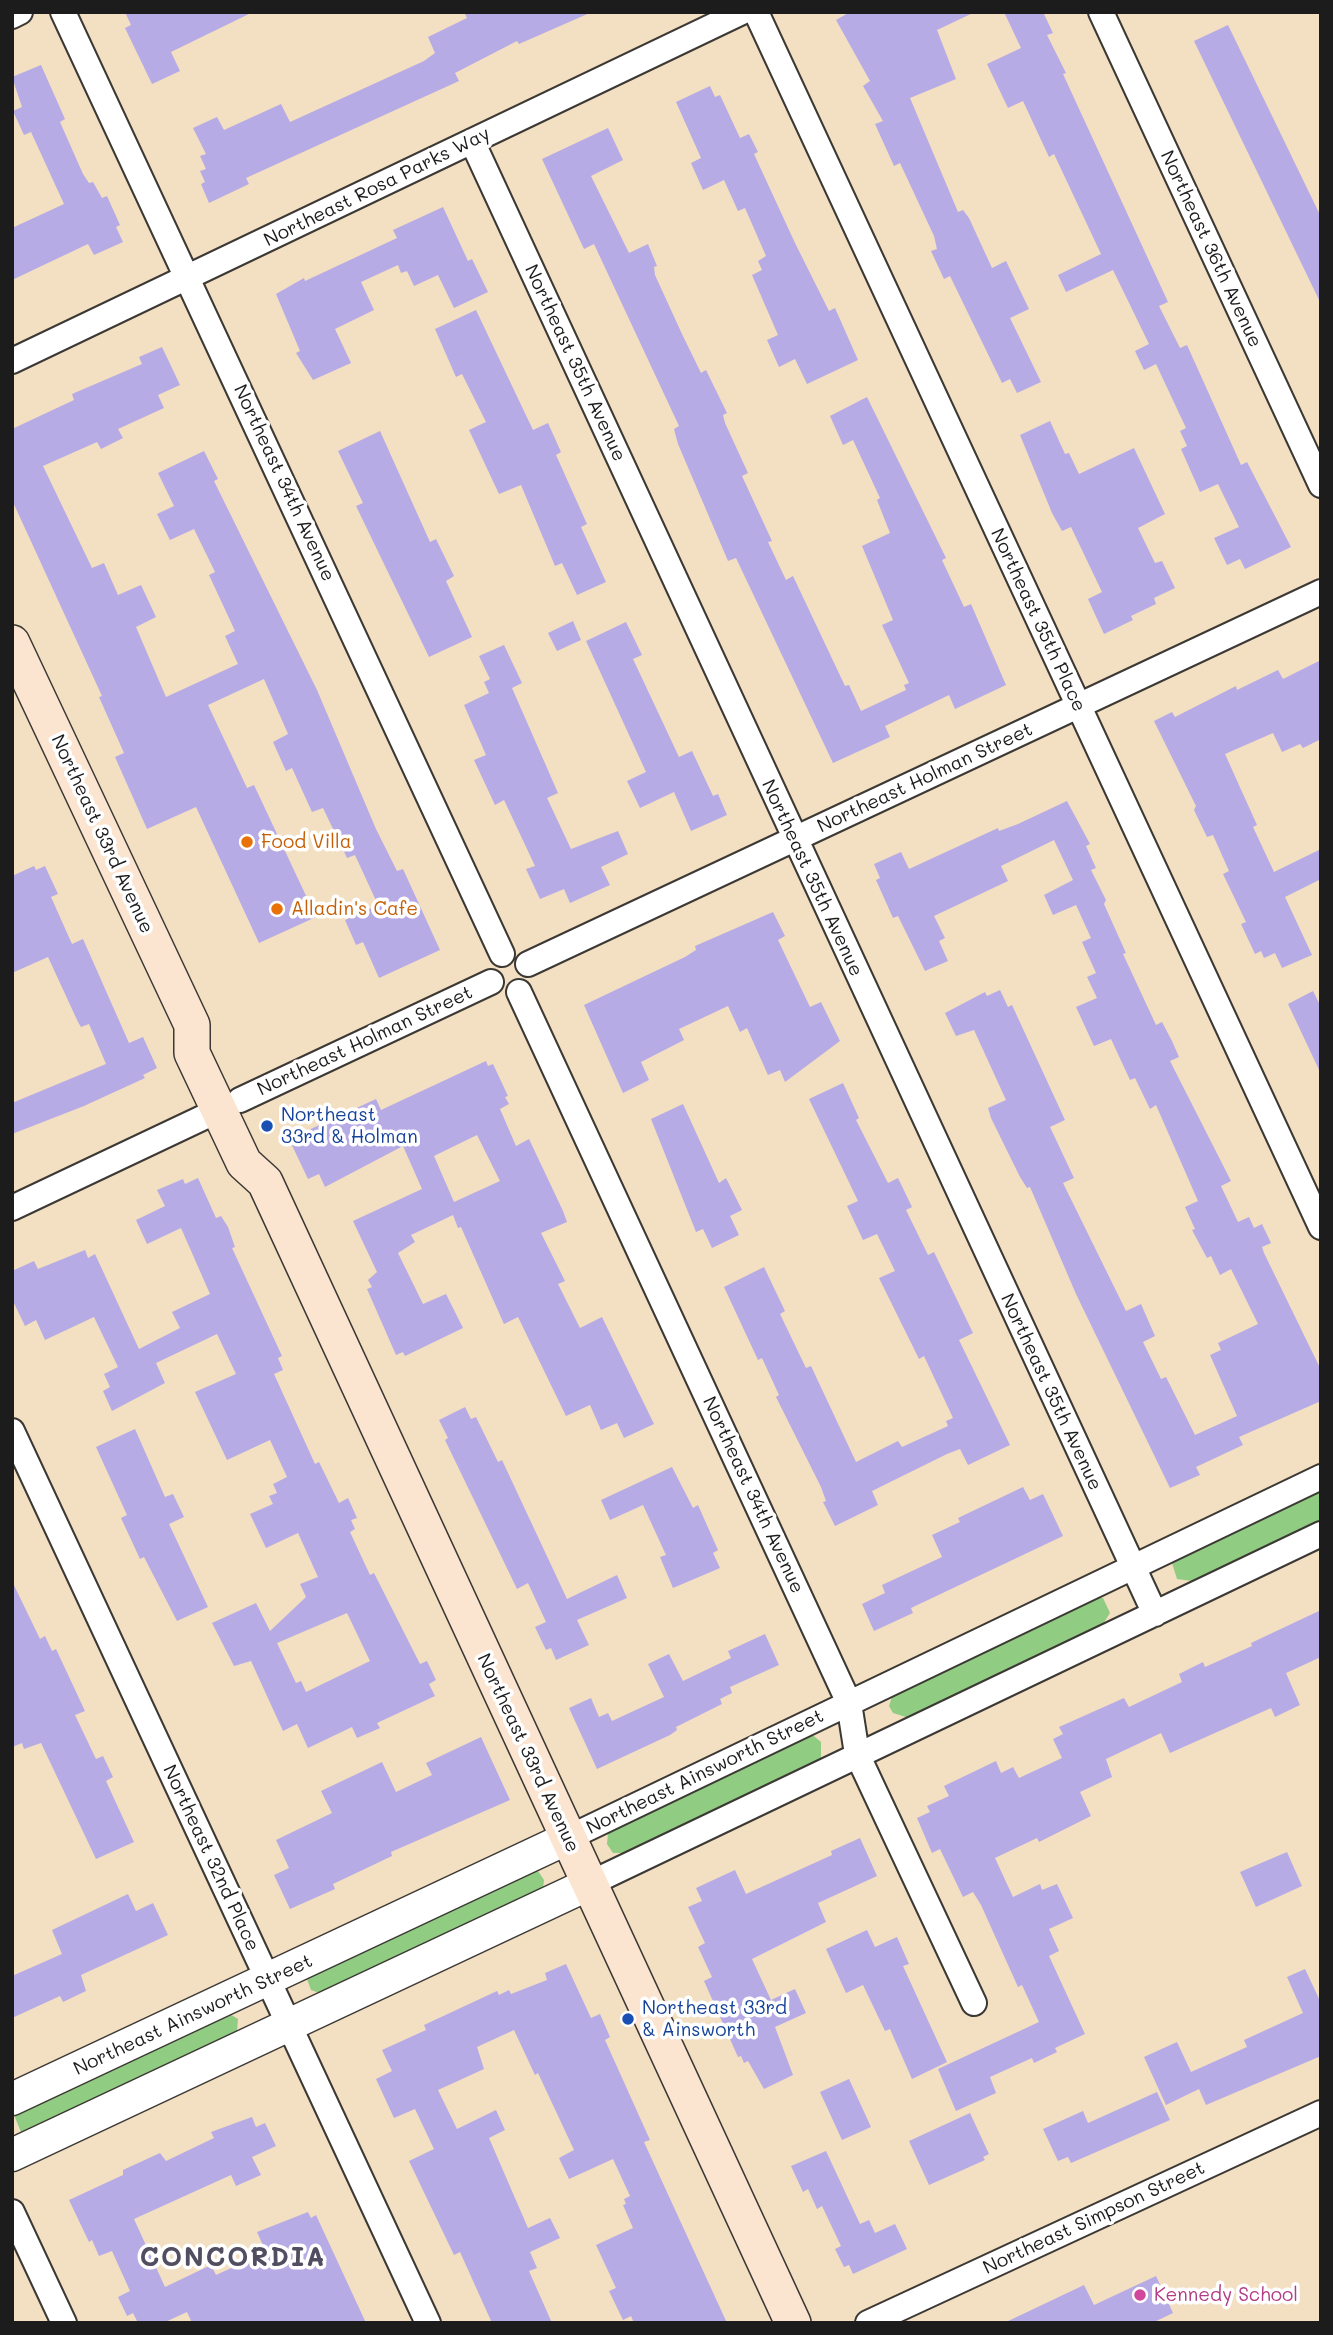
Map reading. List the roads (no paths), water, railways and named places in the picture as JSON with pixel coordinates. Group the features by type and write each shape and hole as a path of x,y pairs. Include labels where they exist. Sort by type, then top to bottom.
{"main road":[{"name":"Northeast 33rd Avenue","path":"12,643 192,1025 192,1053 229,1105 244,1163 265,1182 793,2323"}],"street":[{"path":"12,16 20,12"},
{"name":"Northeast 34th Avenue","path":"64,12 502,954"},
{"name":"Northeast Rosa Parks Way","path":"12,361 742,12"},
{"name":"Northeast 35th Place","path":"756,12 1321,1227"},
{"name":"Northeast 36th Avenue","path":"1101,12 1321,485"},
{"name":"Northeast 35th Avenue","path":"472,141 1155,1614"},
{"name":"Northeast Holman Street","path":"528,964 1321,592"},
{"path":"502,954 520,955 528,964 530,979 519,992 503,993 491,982 490,967 502,954"},
{"name":"Northeast Holman Street","path":"12,1208 491,982"},
{"name":"Northeast 34th Avenue","path":"519,992 849,1703 857,1754 974,2003"},
{"name":"Northeast 32nd Place","path":"12,1431 428,2323"},
{"name":"Northeast Ainsworth Street","path":"12,2099 568,1838 1321,1477"},
{"path":"12,2155 589,1884 1321,1534"},
{"name":"Northeast Simpson Street","path":"868,2323 1321,2113"},
{"path":"12,2212 64,2323"}],"place":[{"name":"Food Villa","path":"247,842"},
{"name":"Alladin's Cafe","path":"277,909"},
{"name":"Northeast 33rd & Holman","path":"267,1126"},
{"name":"Northeast 33rd & Ainsworth","path":"628,2019"},
{"name":"Kennedy School","path":"1140,2295"}],"district":[{"name":"CONCORDIA","path":"233,2258"}]}
